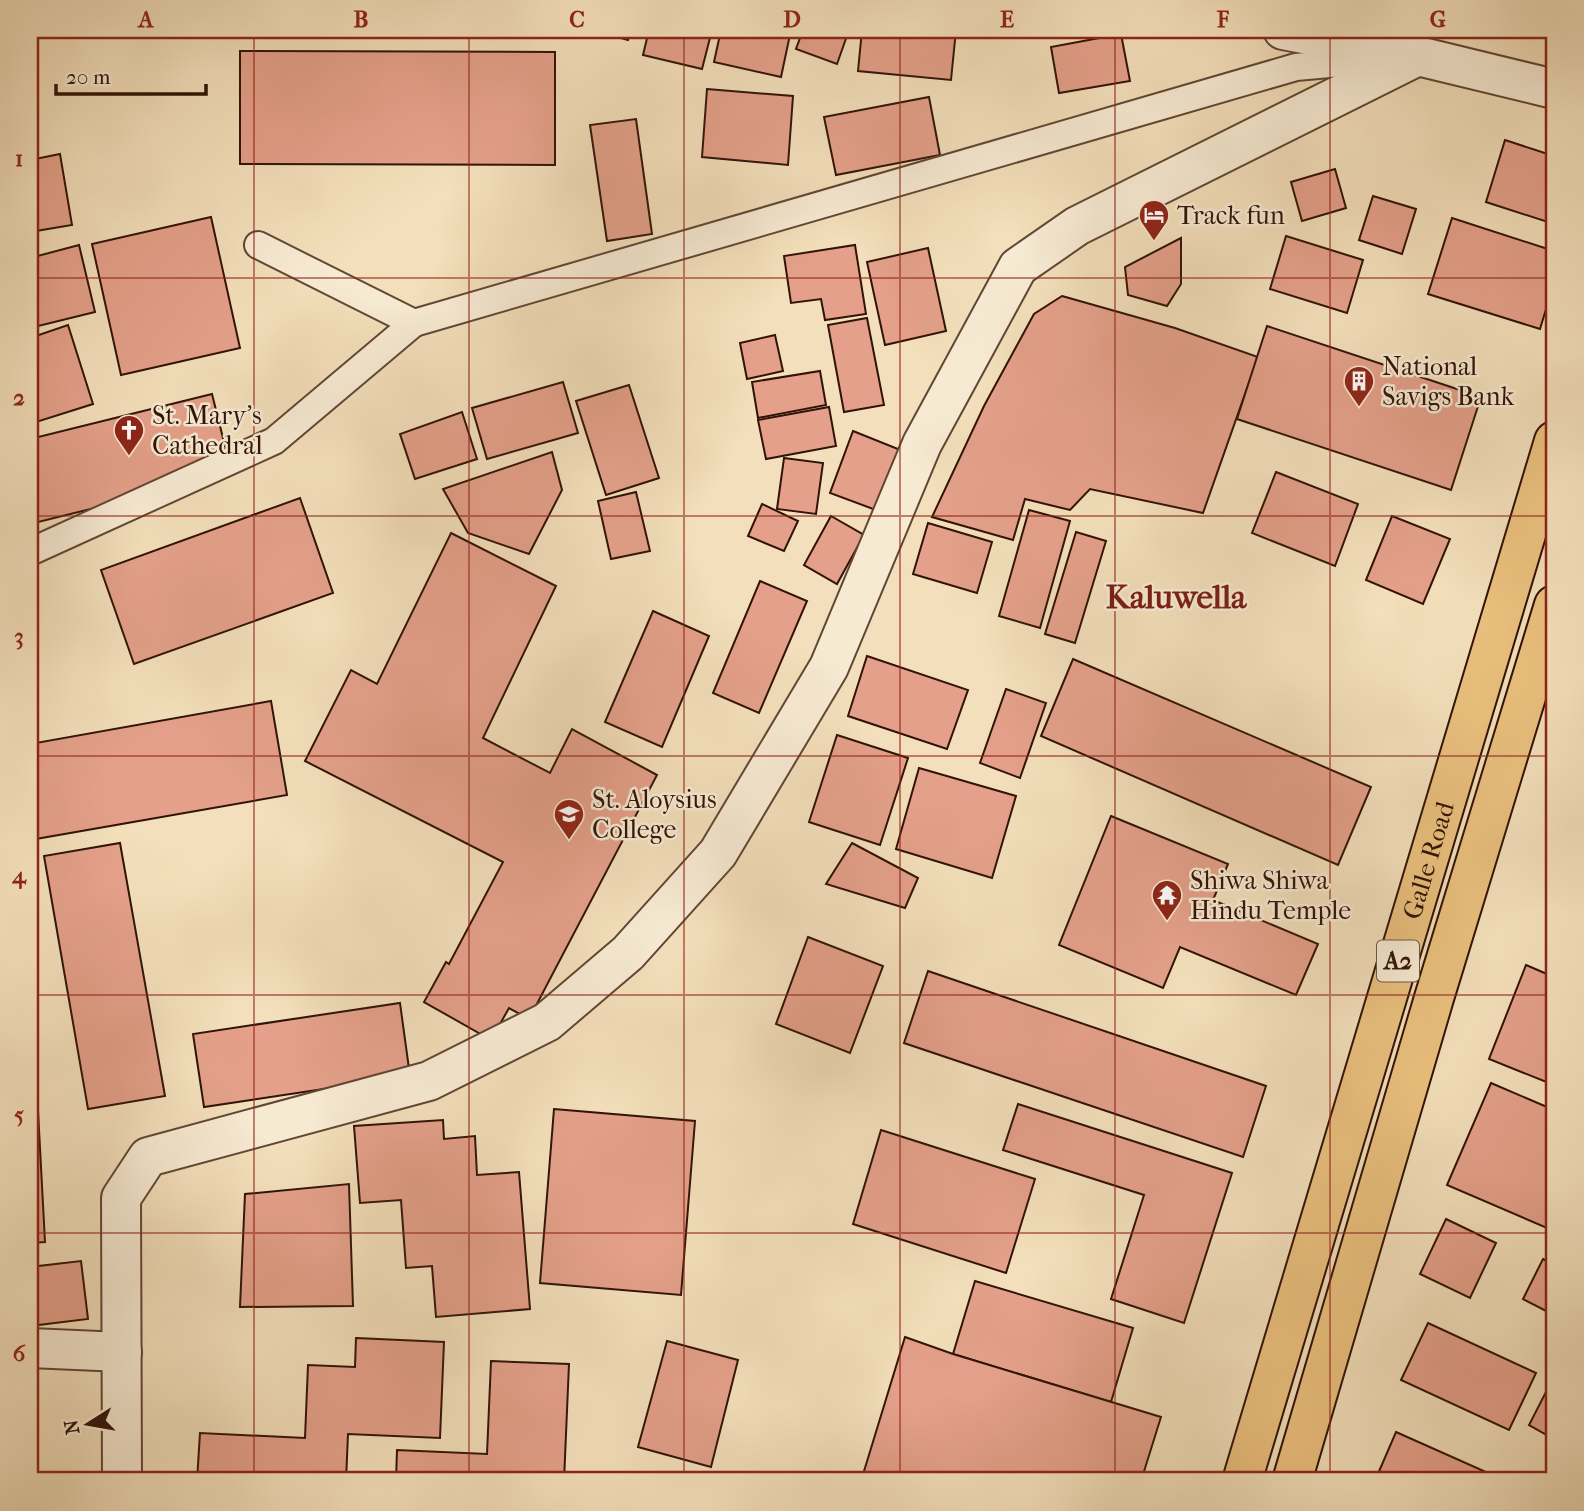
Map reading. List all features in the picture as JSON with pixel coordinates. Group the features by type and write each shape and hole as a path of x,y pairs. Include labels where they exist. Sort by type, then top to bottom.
{"highway":[{"name":"Galle Road","path":"1242,1481 1554,441"},
{"name":"Galle Road","path":"1292,1481 1434,998 1554,605"}],"street":[{"path":"1283,30 1419,56 1554,89"},
{"path":"122,1481 121,1198 148,1157 429,1082 547,1022 628,953 718,853 829,667 922,444 1018,267 1077,226 1419,56"},
{"path":"30,1348 122,1352"}],"lane":[{"path":"30,552 274,442 414,323 1296,67 1419,56"},
{"path":"258,245 414,323"}],"building":[{"path":"592,30 631,30 628,40"},
{"path":"649,30 712,30 702,69 643,55"},
{"path":"721,30 791,30 781,77 714,62"},
{"path":"803,30 849,30 837,64 796,49"},
{"path":"862,30 956,30 951,80 858,71"},
{"path":"1121,34 1130,81 1059,93 1051,47"},
{"path":"240,51 555,52 555,165 240,164"},
{"path":"707,89 793,96 788,165 702,157"},
{"path":"929,97 940,155 836,175 824,117"},
{"path":"636,119 652,234 607,241 590,125"},
{"path":"1505,140 1554,156 1554,224 1486,202"},
{"path":"60,154 72,225 30,232 30,160"},
{"path":"1335,169 1346,208 1302,221 1291,182"},
{"path":"1373,196 1416,209 1402,254 1359,240"},
{"path":"211,217 240,348 121,375 92,244"},
{"path":"1452,218 1554,251 1554,283 1540,329 1428,294"},
{"path":"1286,236 1363,260 1347,313 1270,289"},
{"path":"1181,238 1181,284 1167,306 1128,295 1125,267"},
{"path":"79,245 95,312 30,328 30,258"},
{"path":"855,245 866,314 825,320 821,299 791,303 784,256"},
{"path":"928,248 946,331 885,345 867,262"},
{"path":"1062,296 1175,328 1258,357 1203,513 1090,489 1070,510 1025,499 1013,540 932,517 984,406 1034,314"},
{"path":"867,318 884,405 844,412 828,325"},
{"path":"68,325 93,404 30,424 30,338"},
{"name":"National Savigs Bank","path":"1267,326 1481,397 1451,490 1237,419"},
{"path":"775,335 783,371 747,379 740,343"},
{"path":"820,371 826,405 758,418 752,382"},
{"path":"563,382 578,433 487,459 472,408"},
{"path":"629,385 659,478 606,495 576,401"},
{"name":"St. Mary's Cathedral","path":"212,394 232,474 30,524 30,439"},
{"path":"829,407 836,446 766,459 758,420"},
{"path":"462,412 477,459 415,479 400,434"},
{"path":"853,431 908,453 884,513 830,493"},
{"path":"552,452 562,490 529,554 468,533 443,489"},
{"path":"784,458 823,463 816,514 777,509"},
{"path":"1276,472 1358,504 1335,566 1252,533"},
{"path":"636,492 650,551 611,559 598,501"},
{"path":"300,498 333,593 134,664 101,570"},
{"path":"762,504 798,521 784,551 748,536"},
{"path":"1029,510 1070,521 1040,628 999,616"},
{"path":"831,516 864,535 837,584 804,565"},
{"path":"1392,516 1450,539 1423,604 1366,580"},
{"path":"928,523 992,542 977,593 913,574"},
{"path":"1076,532 1106,541 1075,643 1045,634"},
{"path":"451,533 556,586 483,738 550,773 572,729 657,775 529,1019 509,1008 491,1040 424,1002 446,962 449,964 503,862 305,761 351,670 377,684"},
{"path":"760,581 807,601 759,713 713,693"},
{"path":"653,611 709,636 662,747 605,722"},
{"path":"867,656 968,690 947,749 848,716"},
{"path":"1073,659 1371,787 1338,865 1041,736"},
{"path":"1006,689 1046,703 1020,778 980,763"},
{"path":"271,701 287,795 30,840 30,744"},
{"path":"837,735 908,758 880,845 809,822"},
{"path":"919,768 1016,796 992,878 896,849"},
{"name":"Shiwa Shiwa Hindu Temple","path":"1111,816 1228,864 1213,900 1318,944 1296,995 1180,947 1163,988 1059,945"},
{"path":"120,843 165,1096 88,1109 44,856"},
{"path":"852,843 918,878 905,908 826,884"},
{"path":"808,937 883,966 850,1053 776,1024"},
{"path":"1526,965 1554,977 1554,1085 1489,1059"},
{"path":"928,971 1266,1086 1243,1157 904,1043"},
{"path":"400,1003 410,1076 204,1107 193,1034"},
{"path":"36,1073 45,1242 30,1243 30,1074"},
{"path":"1491,1083 1554,1110 1554,1231 1447,1185"},
{"path":"1018,1104 1232,1173 1184,1323 1111,1299 1144,1195 1003,1150"},
{"path":"554,1109 695,1121 681,1295 540,1283"},
{"path":"443,1120 444,1139 475,1136 477,1175 519,1172 530,1309 436,1317 432,1266 406,1268 401,1200 360,1203 354,1126"},
{"path":"881,1130 1035,1179 1006,1273 853,1224"},
{"path":"349,1184 353,1306 240,1307 245,1194"},
{"path":"1446,1219 1496,1243 1470,1298 1420,1274"},
{"path":"1543,1259 1554,1265 1554,1315 1523,1299"},
{"path":"81,1261 88,1319 30,1326 30,1267"},
{"path":"975,1281 1133,1328 1111,1402 953,1354"},
{"path":"1428,1323 1536,1373 1509,1430 1401,1380"},
{"path":"905,1337 1161,1417 1141,1481 861,1481"},
{"path":"356,1338 444,1342 440,1438 348,1434 346,1481 197,1481 200,1433 305,1438 308,1365 355,1367"},
{"path":"667,1341 738,1360 711,1467 638,1447"},
{"path":"491,1361 569,1364 564,1481 396,1481 397,1450 487,1454"},
{"path":"1548,1388 1554,1391 1554,1439 1529,1425"},
{"path":"1396,1432 1495,1476 1493,1481 1389,1481 1377,1476"}],"place":[{"name":"Track fun","path":"1154,242"},
{"name":"National Savigs Bank","path":"1359,408"},
{"name":"St. Mary's Cathedral","path":"129,457"},
{"name":"St. Aloysius College","path":"569,841"},
{"name":"Shiwa Shiwa Hindu Temple","path":"1167,922"}],"district":[{"name":"Kaluwella","path":"1176,597"}]}
